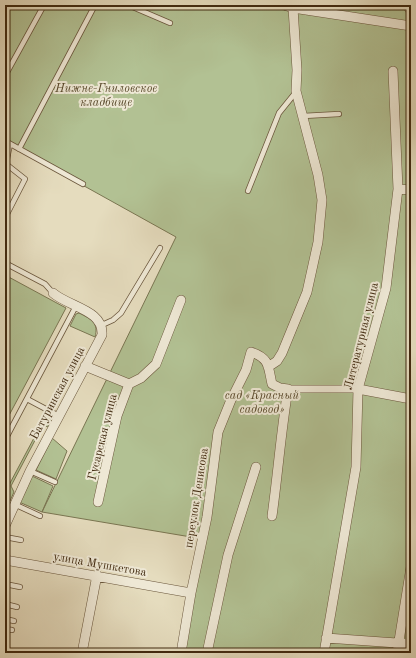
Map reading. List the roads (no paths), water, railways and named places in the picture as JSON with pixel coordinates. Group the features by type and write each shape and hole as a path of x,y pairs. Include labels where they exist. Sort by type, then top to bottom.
{"street":[{"path":"284,5 293,8 411,26"},
{"path":"407,5 411,10"},
{"path":"293,8 296,91 318,175 322,200 321,221 307,292 282,353 277,361 268,367 272,384 280,388 358,389 411,399"},
{"name":"Литературная улица","path":"324,653 356,467 358,389 386,288 398,189 393,71"},
{"path":"398,189 411,190"},
{"path":"53,293 96,317 102,325"},
{"name":"Гусарская улица","path":"98,502 117,416 129,384 141,378 156,364 181,300"},
{"name":"Батуринская улица","path":"5,526 8,512 14,504 102,335 102,325"},
{"name":"переулок Денисова","path":"181,653 191,593 202,545 218,432 231,400 246,370 251,352 261,355 267,362 268,367"},
{"path":"85,366 129,384"},
{"path":"272,516 277,483 281,430 288,388"},
{"path":"207,653 228,555 256,467"},
{"name":"улица Мушкетова","path":"5,560 191,593"},
{"path":"397,653 411,567"},
{"path":"82,653 97,576"},
{"path":"326,638 411,644"}],"lane":[{"path":"5,76 44,5"},
{"path":"19,149 95,5"},
{"path":"131,6 170,23"},
{"path":"248,191 279,113 296,91"},
{"path":"303,116 339,114"},
{"path":"5,141 82,184"},
{"path":"5,218 25,179 6,164 10,144"},
{"path":"102,325 113,320 121,313 160,248"},
{"path":"5,263 45,284 53,293"},
{"path":"5,440 76,306"},
{"path":"27,399 59,416"},
{"path":"30,471 55,482"},
{"path":"14,504 40,516"},
{"path":"5,537 21,540"},
{"path":"5,584 20,587"},
{"path":"5,604 17,607"},
{"path":"5,619 14,621"},
{"path":"5,628 12,630"}],"park label":[{"name":"Нижне-Гниловское кладбище","path":"106,95"},
{"name":"сад «Красный садовод»","path":"262,402"}]}
